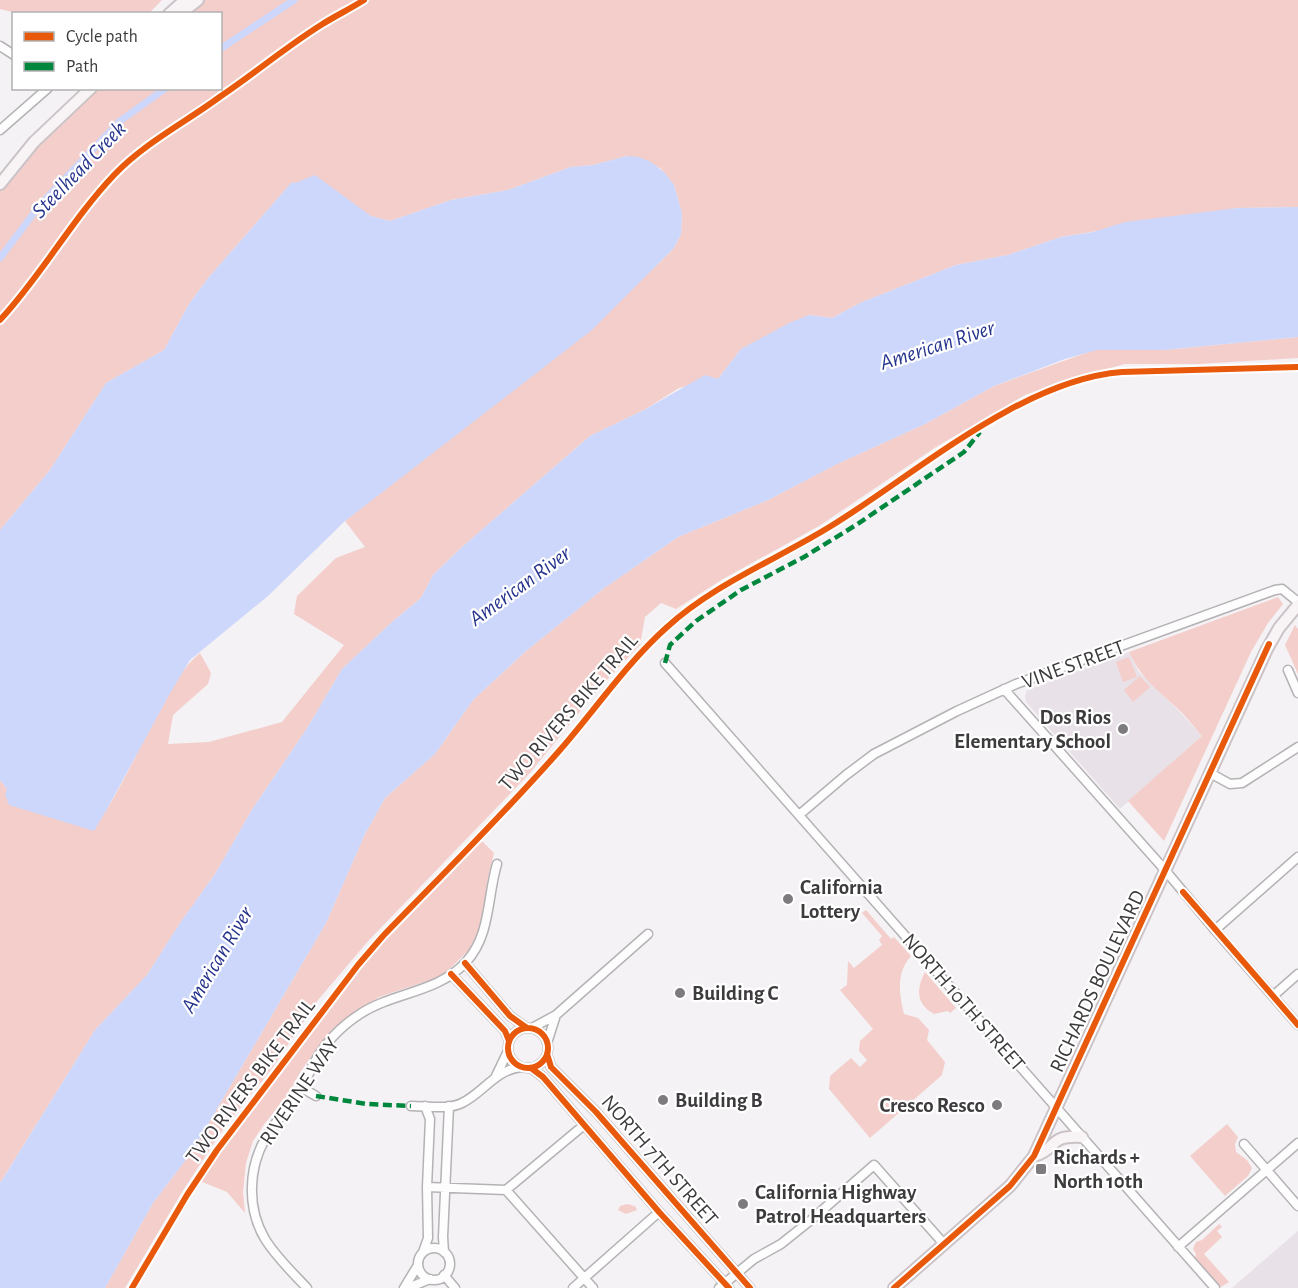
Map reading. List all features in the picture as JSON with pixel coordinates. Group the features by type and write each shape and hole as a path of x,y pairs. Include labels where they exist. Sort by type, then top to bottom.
{"main road":[{"path":"173,12 192,2 208,0"},
{"path":"0,184 34,142 89,90"},
{"name":"RICHARDS BOULEVARD","path":"894,1288 1010,1186 1034,1156 1266,649 1298,603"},
{"path":"1034,1156 1042,1154 1060,1138 1082,1137"}],"street":[{"path":"0,130 47,90"},
{"name":"VINE STREET","path":"799,815 856,767 885,747 1004,689 1275,590 1282,589 1298,603"},
{"name":"NORTH 10TH STREET","path":"665,663 1215,1288"},
{"path":"1287,670 1298,693"},
{"path":"1004,689 1166,870 1298,1025"},
{"path":"1210,773 1230,784 1242,783 1298,747"},
{"path":"1215,930 1298,857"},
{"name":"RIVERINE WAY","path":"307,1288 270,1246 257,1220 252,1194 256,1160 269,1132 302,1088 324,1048 354,1018 378,1004 432,985 465,963 479,943 485,928 497,864"},
{"path":"495,1076 516,1032 556,1015 648,933"},
{"path":"465,963 510,1016 542,1033 548,1042"},
{"path":"451,974 506,1031 512,1061 521,1067"},
{"path":"1273,996 1298,974"},
{"path":"411,1106 460,1104 495,1076 514,1068 531,1068 538,1065 547,1054 556,1015"},
{"name":"NORTH 7TH STREET","path":"547,1054 551,1067 596,1112 750,1288"},
{"name":"NORTH 7TH STREET","path":"531,1068 543,1077 724,1286"},
{"path":"302,1088 316,1095"},
{"path":"406,1288 428,1238 427,1187 430,1119 425,1106"},
{"path":"406,1288 430,1279 440,1278 449,1266 442,1237 448,1106"},
{"path":"427,1187 506,1190 584,1125"},
{"path":"1178,1247 1298,1143"},
{"path":"1244,1144 1298,1206"},
{"path":"724,1286 737,1273 765,1252 781,1244 811,1220 874,1166 944,1244"},
{"path":"506,1190 593,1288"},
{"path":"573,1288 660,1212"},
{"path":"423,1252 436,1248 444,1252"},
{"path":"418,1265 422,1274 430,1279"},
{"path":"444,1275 455,1288"}],"shaded area":[{"path":"0,0 162,0 150,12 12,12 0,9"},
{"path":"202,0 1298,0 1298,207 1237,208 1061,237 1008,255 956,265 862,302 832,318 809,315 741,349 718,379 679,388 644,410 590,436 462,547 433,575 421,598 342,669 306,730 253,808 215,874 147,975 95,1030 0,1183 0,780 7,789 94,830 178,679 200,653 211,673 208,684 173,715 168,744 209,742 282,722 344,645 294,614 297,596 336,558 365,547 345,521 528,378 657,265 674,248 681,234 682,213 674,185 660,168 627,156 593,165 571,167 508,190 451,200 390,221 371,216 292,182 209,277 189,304 164,350 106,383 50,470 0,530 0,186 64,112 91,90 222,90 222,12 183,12"},
{"path":"1298,337 1298,358 1199,364 1125,364 1076,377 1025,395 936,447 819,526 723,579 676,609 661,603 645,617 640,645 601,686 529,774 369,940 318,1000 271,1070 224,1128 182,1192 125,1288 105,1288 153,1203 191,1153 326,923 365,834 385,798 435,754 473,700 526,651 603,589 678,537 768,500 837,464 925,424 994,386 1097,349 1164,350"},
{"path":"1278,597 1283,604 1268,623 1251,652 1164,841 1128,801 1202,736 1144,676 1129,652"},
{"path":"1295,625 1298,629 1298,674 1285,645"},
{"name":"Dos Rios Elementary School","path":"1129,652 1139,672 1202,736 1120,809 1026,702 1025,696 1027,690"},
{"path":"1129,657 1137,677 1123,682 1116,662"},
{"path":"1140,676 1150,687 1133,702 1124,690"},
{"path":"480,839 494,853 483,917 469,950 442,976 379,997 347,1017 320,1044 287,1096 253,1141 246,1163 243,1192 245,1213 227,1192 200,1181 234,1132 361,966"},
{"path":"866,910 891,939 894,937 911,956 903,969 900,984 904,1014 918,1018 929,1030 927,1040 945,1062 942,1075 870,1138 829,1089 830,1076 851,1058 860,1067 867,1060 859,1051 860,1041 873,1029 840,990 847,985 848,961 854,968 882,945 879,940 882,936 862,913"},
{"path":"925,972 956,1008 950,1013 948,1011 934,1014 924,1006 919,990"},
{"path":"1227,1124 1238,1137 1235,1144 1236,1152 1247,1160 1252,1168 1248,1176 1225,1196 1190,1156"},
{"path":"627,1204 635,1206 637,1210 626,1214 618,1210 620,1206"},
{"path":"1219,1224 1222,1227 1217,1231 1222,1237 1204,1254 1229,1282 1217,1287 1194,1262 1196,1254 1193,1249 1196,1242 1202,1240"},
{"path":"1298,1231 1298,1288 1232,1288 1256,1267"}],"water":[{"path":"627,156 639,157 651,162 665,173 674,185 682,213 681,234 674,248 592,330 345,521 268,596 190,660 94,831 9,805 5,794 7,789 0,780 0,530 50,470 106,383 164,350 189,304 209,277 292,182 295,183 315,175 371,216 390,221 451,200 508,190 571,167 593,165"},
{"name":"American River","path":"1298,207 1298,337 1164,350 1097,350 1065,359 994,386 925,424 837,464 768,500 678,537 603,589 526,651 473,700 435,754 385,798 365,834 326,923 191,1153 153,1203 105,1288 0,1288 0,1183 95,1030 147,975 215,874 253,808 306,730 342,669 421,598 433,575 462,547 590,436 644,410 705,375 718,379 741,349 789,323 809,315 832,318 862,302 956,265 1008,255 1061,237 1093,232 1125,222 1237,208"}],"waterway":[{"name":"Steelhead Creek","path":"222,48 294,0"},
{"name":"Steelhead Creek","path":"0,258 40,205 120,121 163,90"}],"marked path":[{"path":"665,663 670,645 696,621 741,590 804,557 856,525 964,452 980,432"},
{"path":"316,1096 367,1104 411,1106"}],"cycle path":[{"path":"0,320 30,285 99,191 127,163 153,142 208,106 308,33 364,0"},
{"name":"TWO RIVERS BIKE TRAIL","path":"132,1288 187,1195 217,1150 358,965 383,936 539,774 637,657 685,612 725,585 831,526 970,433 1046,392 1084,379 1122,372 1298,367"},
{"path":"894,1288 1010,1186 1034,1156 1269,644"},
{"path":"1183,892 1298,1025"},
{"path":"465,963 510,1016 527,1028"},
{"path":"451,974 505,1031 509,1041"},
{"path":"528,1028 542,1034 548,1048 542,1062 528,1068 514,1062 508,1048 514,1034 528,1028"},
{"path":"547,1054 551,1067 596,1112 750,1288"},
{"path":"531,1068 543,1077 659,1212 729,1288"}],"place":[{"name":"Dos Rios Elementary School","path":"1123,729"},
{"name":"California Lottery","path":"788,899"},
{"name":"Building C","path":"680,993"},
{"name":"Building B","path":"663,1100"},
{"name":"Cresco Resco","path":"997,1105"},
{"name":"Richards + North 10th","path":"1041,1169"},
{"name":"California Highway Patrol Headquarters","path":"743,1204"}]}
